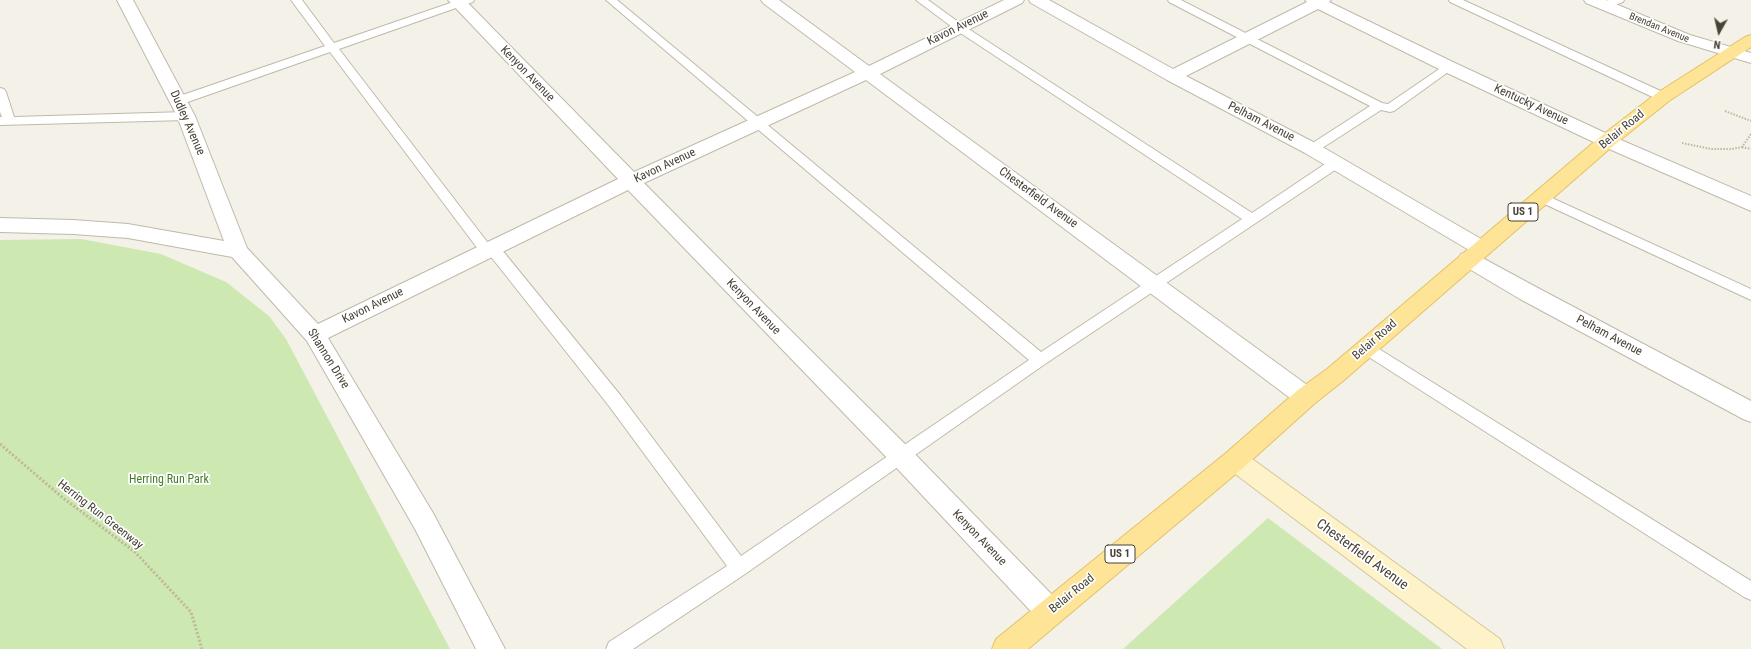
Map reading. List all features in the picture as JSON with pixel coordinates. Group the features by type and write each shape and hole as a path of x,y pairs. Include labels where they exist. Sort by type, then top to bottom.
{"main road":[{"name":"Belair Road","path":"1006,649 1235,460 1306,397 1366,348 1607,141 1663,97 1742,55 1751,40"}],"street":[{"name":"Dudley Avenue","path":"125,0 186,116 238,251"},
{"name":"Chesterfield Avenue","path":"769,0 1306,397"},
{"name":"Kavon Avenue","path":"315,335 486,250 757,122 868,73 1016,0"},
{"name":"Pelham Avenue","path":"1037,0 1173,76 1312,149 1336,163 1475,254 1528,293 1751,412"},
{"name":"Kenyon Avenue","path":"462,1 631,182 901,456 1050,612"},
{"path":"1173,76 1249,40 1318,1"},
{"name":"Kentucky Avenue","path":"1318,1 1449,67 1607,141 1751,204"},
{"name":"Brendan Avenue","path":"1606,2 1684,38 1742,55"},
{"path":"0,225 73,227 128,231 238,251"},
{"name":"Shannon Drive","path":"238,251 315,335 424,521 491,649"},
{"name":"Chesterfield Avenue","path":"1235,460 1490,649"}],"lane":[{"path":"296,0 486,250 498,254 616,401 739,568"},
{"path":"611,0 1040,360"},
{"path":"921,0 960,28 1252,219"},
{"path":"1173,0 1380,106 1390,108 1449,67"},
{"path":"1454,0 1663,97"},
{"path":"178,100 462,1"},
{"path":"0,92 4,121 186,116"},
{"path":"1312,149 1380,106"},
{"path":"616,649 739,568 1040,360 1336,163"},
{"path":"1541,197 1751,295"},
{"path":"1366,348 1751,591"}],"path":[{"path":"1725,111 1751,121"},
{"path":"1742,147 1751,134"},
{"path":"1682,143 1711,149 1742,147 1751,149"},
{"name":"Herring Run Greenway","path":"0,444 63,498 135,552 191,612 202,649"}],"green space":[{"name":"Herring Run Park","path":"81,239 161,254 226,282 269,316 286,339 450,649 0,649 0,240"},
{"path":"1268,518 1442,649 1123,649"}]}
